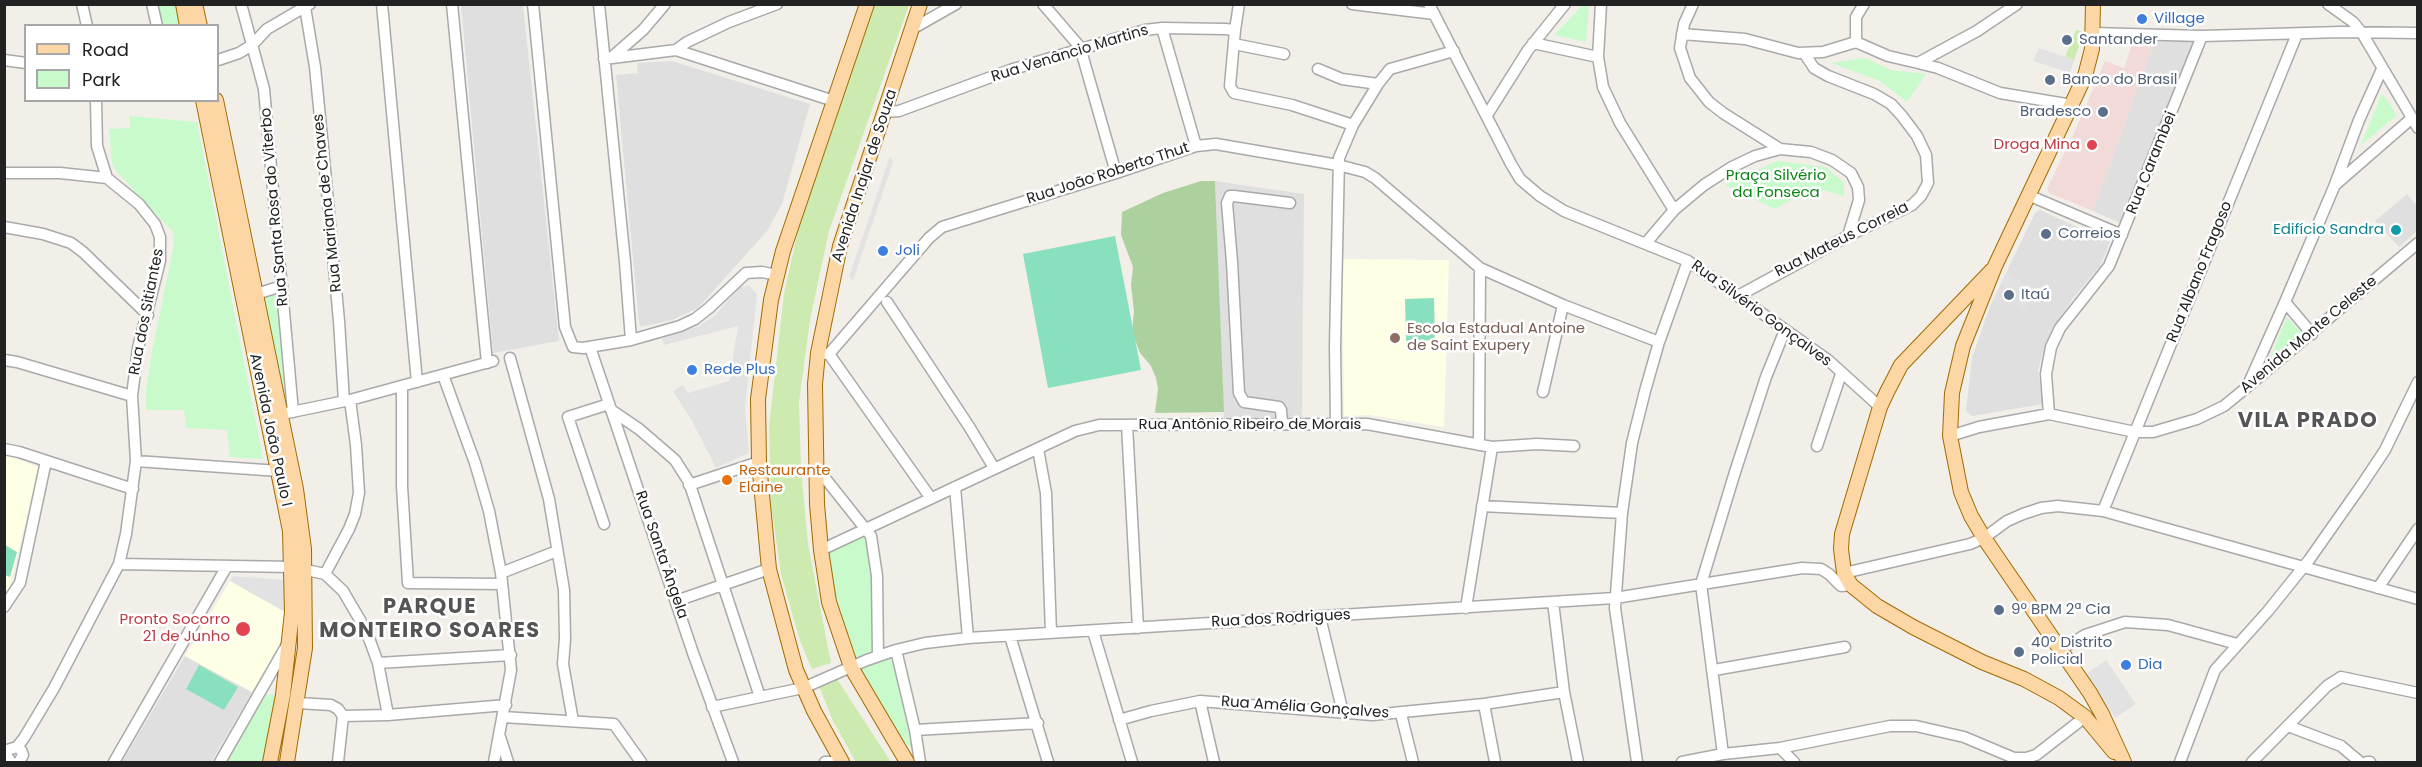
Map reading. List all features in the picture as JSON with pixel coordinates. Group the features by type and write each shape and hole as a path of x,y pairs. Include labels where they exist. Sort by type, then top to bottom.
{"main road":[{"path":"183,4 188,24"},
{"path":"195,4 200,24"},
{"path":"842,762 796,670 769,569 759,462 758,399 761,366 777,275 793,216 867,4"},
{"name":"Avenida Inajar de Souza","path":"907,762 851,667 829,602 821,550 815,465 823,353 840,246 920,4"},
{"path":"2093,4 2091,58 2072,105 1995,266 1963,346 1954,384 1950,436 1961,492 1984,538 2084,684 2102,714 2124,762"},
{"name":"Avenida João Paulo I","path":"203,102 299,568 285,678 270,762"},
{"name":"Avenida João Paulo I","path":"216,102 256,294 287,413 297,489 299,568 305,648 287,762"},
{"path":"1995,266 1901,365 1880,407 1842,534 1844,573 1851,585 1863,597 1913,627 1982,662 2024,679 2085,717 2124,762"},
{"path":"1958,306 1969,307 1976,316"},
{"path":"259,377 268,388 274,412 287,413"},
{"path":"2064,703 2074,704 2081,699 2084,684"}],"street":[{"path":"82,4 87,24"},
{"path":"152,4 157,24"},
{"name":"Rua Santa Rosa do Viterbo","path":"241,4 260,67 264,89 282,286 287,413"},
{"path":"382,4 388,90 417,382"},
{"path":"287,413 347,400 490,362 453,4"},
{"path":"533,4 566,327 573,347 590,347 631,340 680,326 695,318 746,273 762,272 777,275"},
{"path":"599,4 608,58 631,340"},
{"path":"608,58 643,30 665,4"},
{"path":"676,50 687,42 729,22 777,4"},
{"path":"912,29 956,4"},
{"path":"1043,4 1080,47 1116,173"},
{"path":"1239,4 1231,90 1234,93 1292,105 1353,125"},
{"path":"1352,4 1432,9"},
{"path":"1487,115 1533,43 1565,4"},
{"path":"1601,4 1598,57 1603,87 1614,111 1674,210"},
{"path":"1693,4 1682,34 1681,55 1690,78 1723,113 1780,149"},
{"path":"1856,42 1856,17 1864,4"},
{"path":"1918,63 1977,31 2017,4"},
{"path":"2328,4 2353,22 2362,33 2415,123 2334,187"},
{"path":"219,60 233,56 252,45 267,29 307,6"},
{"name":"Rua Mariana de Chaves","path":"307,6 347,400 356,446 359,493 349,529 325,574"},
{"name":"Rua Silvério Gonçalves","path":"1432,9 1520,179 1540,196 1564,211 1688,261 1828,360 1880,407"},
{"path":"1162,28 1196,146"},
{"name":"Rua Venâncio Martins","path":"885,112 899,111 1010,70 1080,47 1144,30 1162,28 1235,30"},
{"path":"2093,33 2202,36 2418,33"},
{"path":"1682,34 1745,39 1804,53 1823,52 1856,42 1888,56 1938,68 2000,93 2072,105"},
{"name":"Rua Albano Fragoso","path":"2103,511 2297,34"},
{"name":"Rua Carambei","path":"2049,414 2046,374 2051,347 2067,319 2102,277 2122,235 2202,36"},
{"path":"1533,43 1598,57"},
{"path":"1234,44 1284,54"},
{"path":"608,58 676,50 834,102"},
{"path":"1336,422 1338,165 1353,125 1390,69 1454,51"},
{"name":"Rua Mateus Correia","path":"1737,296 1848,236 1912,205 1928,183 1926,155 1917,136 1891,104 1874,94 1814,68 1804,53"},
{"path":"4,60 24,63"},
{"path":"1318,69 1342,79 1378,84"},
{"path":"2246,388 2285,302 2382,69"},
{"path":"4,173 60,173 107,178 97,146 96,102"},
{"name":"Rua João Roberto Thut","path":"823,353 937,230 1196,146 1228,145 1365,172 1375,178 1480,268 1563,305 1659,342"},
{"path":"1646,243 1674,210 1732,167 1755,156 1780,149 1811,152 1832,160 1851,173 1858,187 1859,200 1848,236"},
{"name":"Rua dos Sitiantes","path":"13,756 54,688 119,564 133,489 136,461 132,396 138,348 148,315 159,261 160,237 155,224 139,204 107,178"},
{"path":"2028,195 2122,235"},
{"path":"1282,423 1279,407 1244,402 1239,393 1227,203 1230,196 1290,203"},
{"path":"4,227 43,234 70,243 83,252 148,315"},
{"name":"Avenida Monte Celeste","path":"1950,436 1989,425 2049,414 2135,432 2153,432 2197,419 2224,406 2418,243"},
{"path":"1637,762 1616,628 1615,598 1622,513 1632,443 1659,342 1688,261"},
{"path":"1479,445 1480,268"},
{"path":"256,294 282,286"},
{"path":"887,302 994,468"},
{"path":"2285,302 2312,334"},
{"path":"1543,392 1563,305"},
{"path":"1723,754 1714,670 1701,584 1766,377 1785,330"},
{"name":"Rua Santa Ângela","path":"590,347 733,762"},
{"path":"823,353 930,497"},
{"path":"510,358 549,499 566,612 564,681 573,721"},
{"path":"4,360 132,396"},
{"path":"1817,446 1841,374"},
{"path":"443,375 480,482 501,579 511,670 494,762"},
{"path":"2180,762 2215,670 2268,611 2302,567 2385,450 2418,382"},
{"path":"402,386 402,486 408,583 501,579 557,551"},
{"path":"604,524 568,417 610,407 675,460 689,485 760,697"},
{"name":"Rua Antônio Ribeiro de Morais","path":"821,550 930,497 1089,426 1336,422 1377,425 1492,447 1537,444 1574,446"},
{"path":"1127,425 1138,628"},
{"path":"1466,608 1492,447"},
{"path":"4,449 133,489"},
{"path":"1038,449 1046,493 1051,633"},
{"path":"4,607 20,583 46,461"},
{"path":"136,461 279,471"},
{"path":"689,485 759,462"},
{"path":"815,465 824,480 866,529 873,545 877,576 878,656"},
{"path":"955,487 968,638"},
{"path":"1482,506 1622,513"},
{"path":"1844,573 1970,544 1984,538 2007,521 2041,508 2058,506 2103,511 2418,599"},
{"path":"2378,588 2418,529"},
{"path":"119,564 299,568 325,574 336,583 354,608 378,663 388,715"},
{"path":"114,762 227,566"},
{"name":"Rua dos Rodrigues","path":"712,706 803,688 896,650 925,643 968,638 1615,598 1812,567 1829,573 1840,586 1851,585"},
{"path":"676,601 769,569"},
{"path":"1552,602 1564,692 1578,762"},
{"path":"1320,617 1343,713"},
{"path":"2060,650 2085,635 2125,622 2168,626 2237,644"},
{"path":"1093,630 1132,762"},
{"path":"1010,636 1048,762"},
{"path":"220,762 289,641"},
{"path":"1714,670 1845,647"},
{"path":"896,650 915,730 920,762"},
{"path":"378,663 511,655"},
{"path":"2252,762 2331,682 2341,677 2418,693"},
{"path":"266,680 285,678 292,680 299,697 332,705 343,716 388,715 506,705"},
{"name":"Rua Amélia Gonçalves","path":"1119,720 1200,701 1372,715 1401,714 1564,692"},
{"path":"1200,701 1214,762"},
{"path":"1484,704 1495,762"},
{"path":"1401,714 1413,762"},
{"path":"338,762 343,716"},
{"path":"503,717 614,724 641,762"},
{"path":"1682,762 1723,754 1780,748 1890,726 1916,726 1964,737 2014,758 2026,758 2036,755 2085,717"},
{"path":"915,730 1038,723"},
{"path":"2288,726 2341,746 2360,762"},
{"path":"499,735 508,762"},
{"path":"1780,748 1794,762"},
{"path":"825,762 842,762"}],"shaded area":[{"path":"461,5 523,5 559,341 493,353"},
{"path":"2134,38 2154,42 2093,211 2049,193 2047,189 2105,61 2124,68"},
{"path":"2195,41 2120,223 2093,211 2154,42"},
{"path":"2039,48 2074,60 2070,73 2033,61"},
{"path":"672,61 810,104 782,204 767,231 698,308 672,320 641,327 616,75 638,73 637,63"},
{"path":"890,156 893,162 853,281 849,277"},
{"path":"1215,181 1304,194 1302,420 1224,421"},
{"path":"2407,194 2417,206 2417,231 2399,247 2375,221"},
{"path":"2040,210 2110,242 2100,266 2074,297 2044,348 2038,371 2043,404 1972,416 1966,411 1972,358 1990,306 2035,213"},
{"name":"Escola Estadual Antoine de Saint Exupery","path":"1342,259 1449,260 1444,427 1370,415 1344,416"},
{"path":"2006,273 2035,288 2024,310 2017,306 2022,296 2001,285"},
{"path":"749,286 757,294 745,408 749,453 716,468 692,421 673,391 683,385 688,393 729,381 738,326 664,345 662,338 699,326 714,316 740,287"},
{"path":"5,456 39,468 9,589 5,596"},
{"path":"233,576 282,580 285,585 287,613 230,581"},
{"name":"Pronto Socorro 21 de Junho","path":"230,581 287,613 282,641 252,692 185,656"},
{"path":"185,656 252,692 211,762 122,762"},
{"path":"2106,660 2136,704 2115,718 2086,674"}],"green space":[{"path":"157,5 178,5 182,24 162,24"},
{"path":"869,5 909,5 829,231 810,320 799,402 801,468 808,544 831,663 812,669 800,641 781,574 771,505 769,426 784,294 801,217 834,125"},
{"path":"1583,5 1589,5 1586,42 1554,35"},
{"path":"2076,30 2084,32 2074,60 2065,57"},
{"path":"1865,58 1891,70 1926,74 1907,102 1880,81 1831,63"},
{"path":"2382,93 2397,115 2360,146 2368,128"},
{"path":"129,116 197,122 263,459 230,457 227,430 186,428 184,410 146,410 146,390 152,352 174,244 173,232 117,172 112,163 109,129 130,128"},
{"name":"Praça Silvério da Fonseca","path":"1777,161 1826,167 1844,183 1844,196 1813,187 1775,209 1725,185"},
{"path":"1201,181 1215,181 1224,412 1155,413 1158,389 1156,378 1151,366 1140,353 1132,332 1133,267 1121,235 1122,212 1163,193"},
{"path":"1115,236 1141,370 1048,388 1023,254"},
{"path":"279,284 286,381 281,415 258,303"},
{"path":"1434,298 1435,340 1406,341 1405,299"},
{"path":"2287,317 2301,333 2269,361"},
{"path":"866,530 870,537 878,656 849,662 821,550"},
{"path":"5,545 17,552 10,577 5,575"},
{"path":"889,655 898,679 912,748 903,741 861,679 862,669 872,661"},
{"path":"199,665 238,687 224,710 186,689"},
{"path":"837,679 891,762 856,762 833,721 819,686"},
{"path":"267,694 277,695 265,762 225,762"}],"place":[{"name":"Village","path":"2142,19"},
{"name":"Santander","path":"2067,40"},
{"name":"Banco do Brasil","path":"2050,80"},
{"name":"Bradesco","path":"2103,112"},
{"name":"Droga Mina","path":"2092,145"},
{"name":"Edifício Sandra","path":"2396,230"},
{"name":"Correios","path":"2046,234"},
{"name":"Joli","path":"883,251"},
{"name":"Itaú","path":"2009,295"},
{"name":"Escola Estadual Antoine de Saint Exupery","path":"1395,338"},
{"name":"Rede Plus","path":"692,370"},
{"name":"Restaurante Elaine","path":"727,480"},
{"name":"9º BPM 2ª Cia","path":"1999,610"},
{"name":"Pronto Socorro 21 de Junho","path":"243,629"},
{"name":"40º Distrito Policial","path":"2019,652"},
{"name":"Dia","path":"2126,665"}],"district":[{"name":"VILA PRADO","path":"2308,422"},
{"name":"PARQUE MONTEIRO SOARES","path":"430,620"}]}
